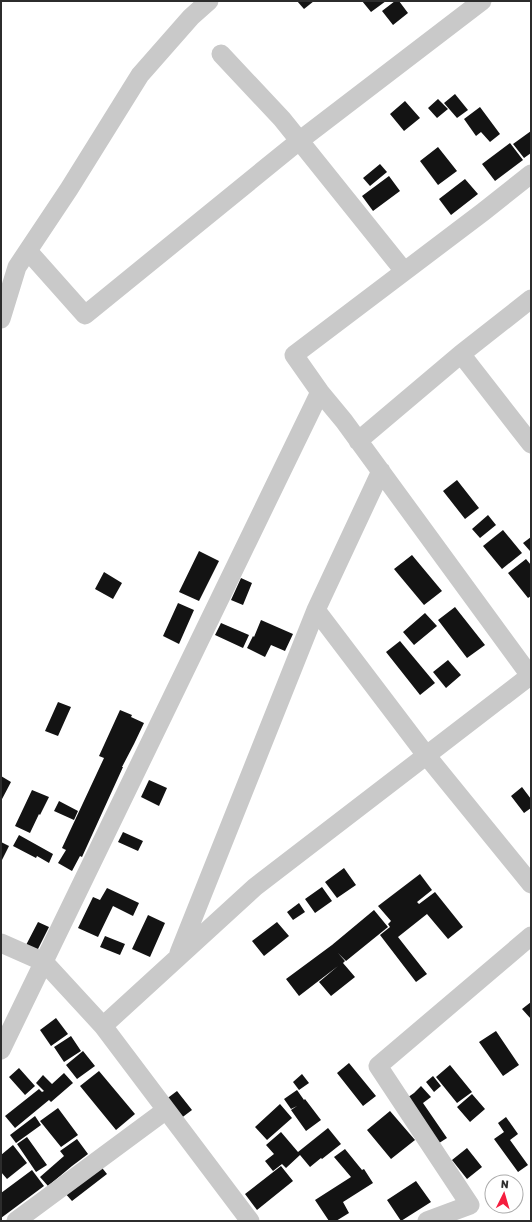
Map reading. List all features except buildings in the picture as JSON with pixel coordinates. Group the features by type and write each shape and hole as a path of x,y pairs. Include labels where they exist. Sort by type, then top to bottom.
{"street":[{"path":"1,319 17,267 69,190 140,75 191,17 209,1"},
{"path":"28,251 86,315 299,140 482,1"},
{"path":"221,54 282,119 404,271"},
{"path":"103,1026 255,887 531,676 294,355 531,174"},
{"path":"358,441 461,354 531,298"},
{"path":"461,354 531,444"},
{"path":"1,1050 320,392"},
{"path":"177,958 316,610 381,471"},
{"path":"316,610 426,755 531,884"},
{"path":"427,1221 470,1204 378,1066 531,936"},
{"path":"1,943 44,962 103,1026 250,1221"},
{"path":"16,1221 166,1110"}]}
